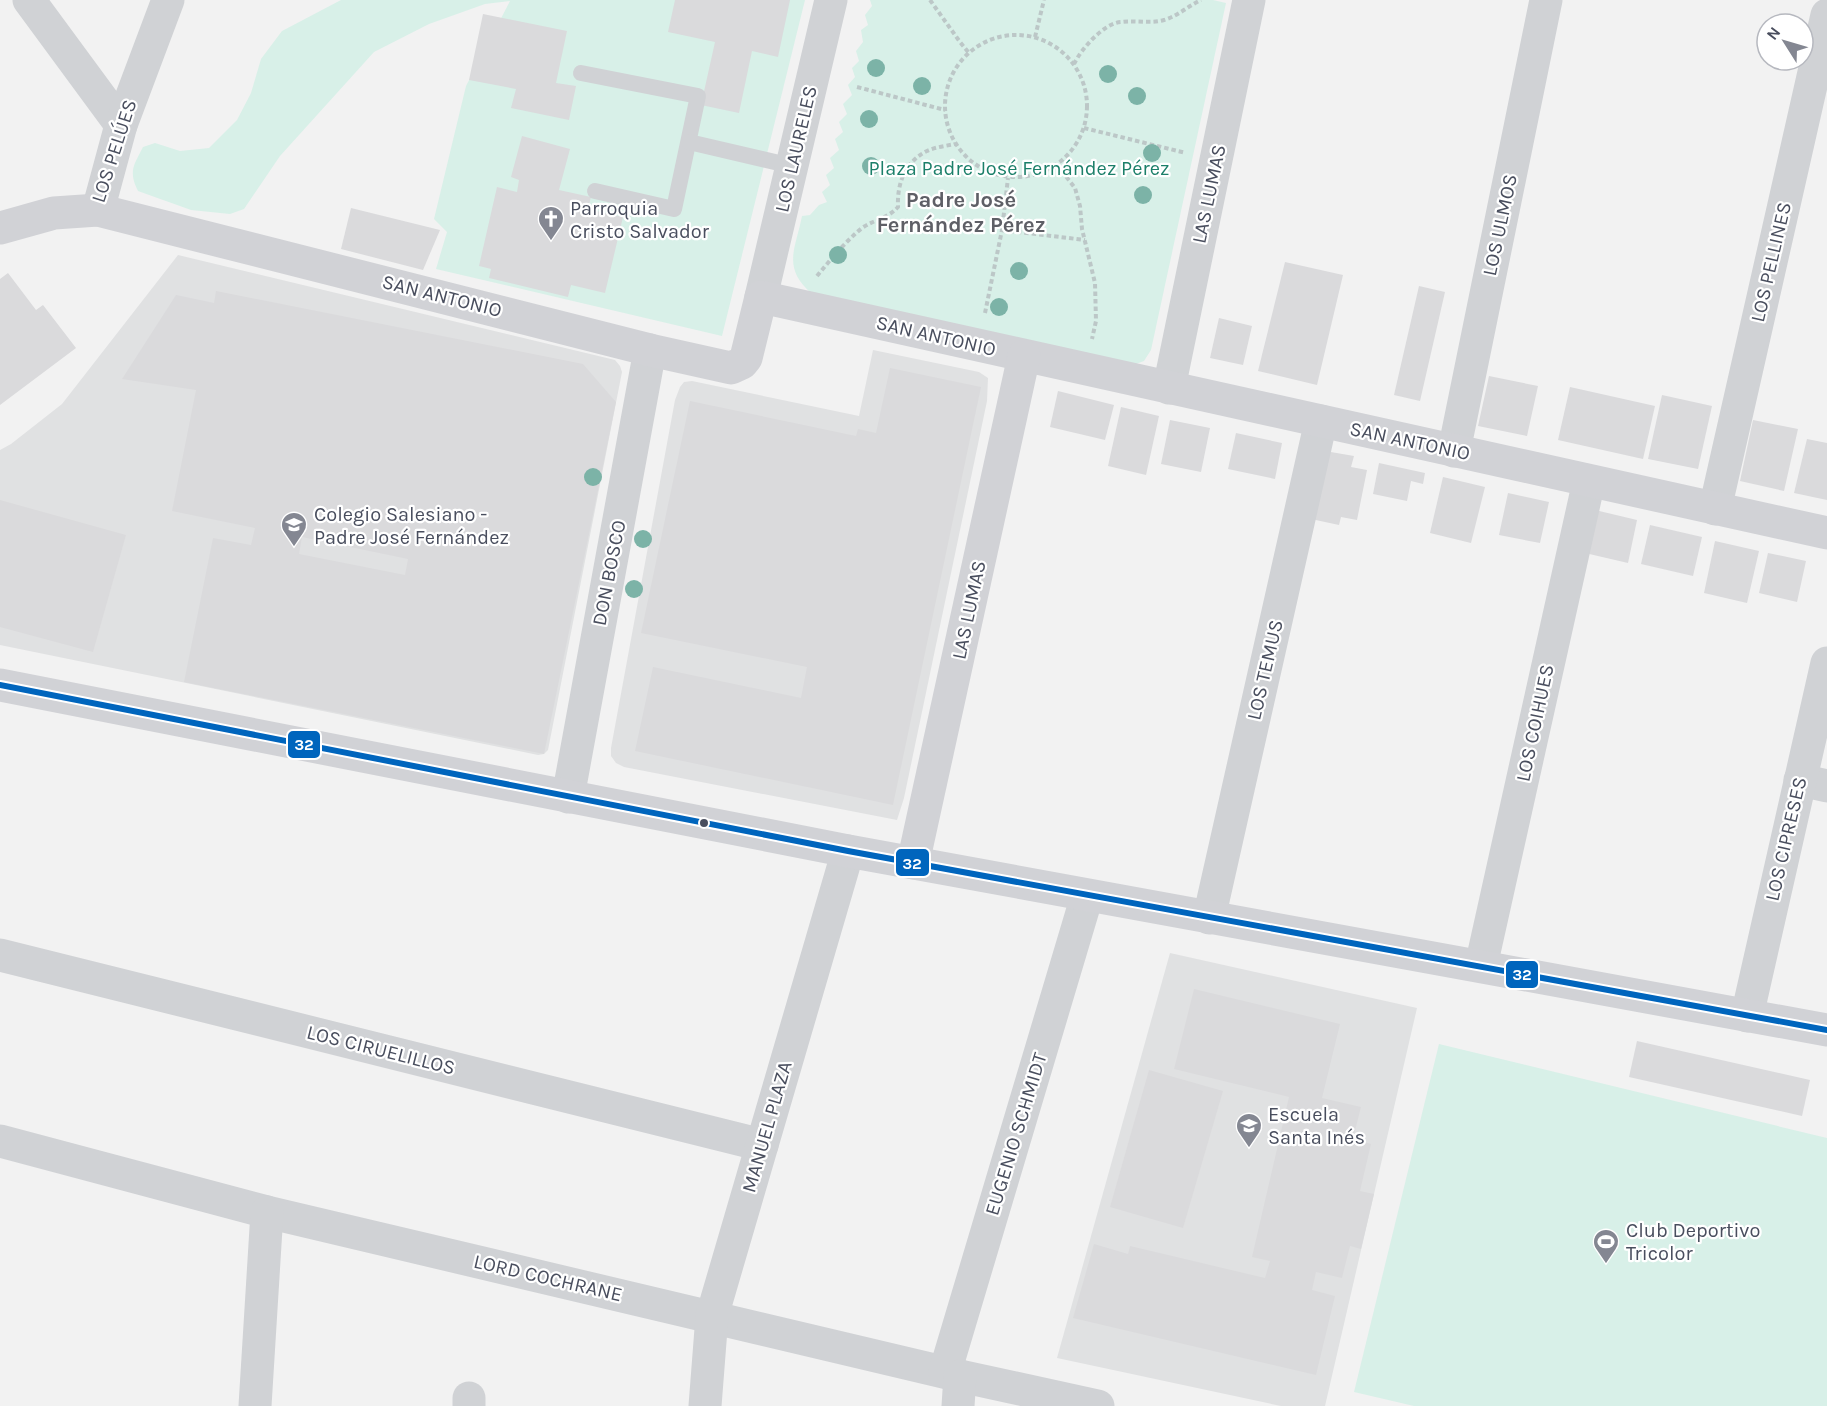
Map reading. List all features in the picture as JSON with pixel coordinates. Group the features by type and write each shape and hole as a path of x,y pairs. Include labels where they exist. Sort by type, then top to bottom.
{"main road":[{"name":"SAN ANTONIO","path":"98,210 650,350 731,368 742,363 748,353 761,297 1827,533"},
{"name":"LOS PELÚES","path":"0,228 54,213 98,210"},
{"name":"LAS LUMAS","path":"913,864 1024,356"},
{"path":"0,685 913,864 1827,1030"}],"street":[{"path":"29,0 121,125"},
{"name":"LOS PELÚES","path":"98,210 121,125 168,0"},
{"name":"LOS LAURELES","path":"761,297 831,0"},
{"name":"LAS LUMAS","path":"1169,388 1249,0"},
{"name":"LOS ULMOS","path":"1454,451 1546,0"},
{"name":"LOS PELLINES","path":"1715,509 1827,15"},
{"name":"DON BOSCO","path":"568,797 650,350"},
{"name":"LOS TEMUS","path":"1209,918 1320,421"},
{"name":"LOS COIHUES","path":"1482,966 1588,481"},
{"name":"LOS CIPRESES","path":"1747,1016 1813,783 1827,663"},
{"name":"MANUEL PLAZA","path":"705,1406 712,1316 848,851"},
{"name":"EUGENIO SCHMIDT","path":"954,1384 1087,896"},
{"name":"LOS CIRUELILLOS","path":"0,955 762,1145"},
{"name":"LORD COCHRANE","path":"0,1141 267,1212 712,1316 954,1384 1098,1406"},
{"path":"255,1406 267,1212"}],"lane":[{"path":"581,73 698,96 674,209 595,191"},
{"path":"689,142 792,166"}],"path":[{"path":"930,0 969,52"},
{"path":"1035,37 1044,0"},
{"path":"1074,64 1086,45 1102,30 1118,22 1161,21 1178,15 1201,0"},
{"path":"1017,35 1035,37 1063,52 1074,64 1084,84 1088,106 1084,128 1074,148 1057,165 1042,173 1008,178 978,167 965,157 955,144 948,128 945,110 947,89 955,69 969,52 984,43 1000,37 1017,35"},
{"path":"857,87 945,110"},
{"path":"1084,128 1216,160"},
{"path":"818,276 838,251 864,226 891,215 898,207 897,191 906,168 928,151 955,144"},
{"path":"1057,165 1075,188 1080,206 1095,283 1096,321 1092,339"},
{"path":"985,315 1002,230 1008,178"},
{"path":"1002,230 1085,240"}],"shaded area":[{"name":"Colegio Salesiano - Padre José Fernández","path":"178,255 615,360 620,366 622,372 548,750 544,754 538,755 0,645 0,450 62,404"},
{"path":"873,350 979,372 988,378 987,401 904,798 897,820 624,767 616,763 611,756 611,748 675,400 680,387 684,382 692,381 859,416"},
{"name":"Escuela Santa Inés","path":"1170,953 1417,1008 1325,1406 1281,1406 1057,1358"}],"green space":[{"path":"341,0 805,0 722,336 436,269 447,232 434,219 466,86 510,1 485,4 429,24 374,52 280,156 244,209 230,214 191,210 138,191 133,173 143,147 155,143 180,151 209,148 237,120 251,93 261,59 282,31"},
{"name":"Plaza Padre José Fernández Pérez","path":"870,0 1213,0 1226,3 1151,350 1144,361 1133,365 812,294 803,284 794,267 796,239 802,216 810,215 819,205 827,202 822,192 830,185 826,175 834,168 830,158 839,150 835,139 843,132 839,122 847,114 843,104 852,95 848,85 855,77 852,68 859,61 856,51 863,42 861,30 868,25 865,15 872,6"},
{"name":"Club Deportivo Tricolor","path":"1439,1044 1827,1138 1827,1406 1414,1406 1354,1392"}],"building":[{"path":"675,0 790,0 778,57 752,51 739,113 701,105 715,42 668,32"},
{"path":"483,14 567,31 556,83 576,86 569,120 511,108 516,89 469,80"},
{"name":"Parroquia Cristo Salvador","path":"522,136 570,149 559,190 591,197 588,209 623,217 605,293 571,285 568,297 489,278 491,269 479,266 497,187 517,192 519,180 511,177"},
{"path":"351,208 440,230 423,270 341,249"},
{"path":"1285,262 1343,275 1317,385 1258,371"},
{"path":"8,273 36,310 43,305 76,348 0,405 0,279"},
{"path":"1419,286 1445,292 1420,401 1394,395"},
{"name":"Colegio Salesiano - Padre José Fernández","path":"216,291 583,364 616,402 544,754 184,682 213,538 251,545 255,528 172,511 196,390 122,379 176,295 214,303","holes":["302,537 408,559 405,575 299,554"]},
{"path":"1219,318 1252,326 1243,365 1210,358"},
{"path":"890,368 981,387 893,805 635,751 653,667 801,698 807,667 641,633 690,401 856,436 858,429 876,433"},
{"path":"1489,376 1538,386 1527,436 1478,426"},
{"path":"1570,387 1655,406 1643,459 1558,440"},
{"path":"1058,391 1114,405 1105,440 1050,427"},
{"path":"1662,395 1712,406 1698,469 1648,459"},
{"path":"1121,407 1159,416 1146,475 1108,466"},
{"path":"1170,420 1210,428 1201,472 1161,464"},
{"path":"1753,420 1798,429 1784,491 1740,481"},
{"path":"1236,433 1282,443 1275,479 1228,469"},
{"path":"1807,439 1827,443 1827,500 1794,493"},
{"path":"1325,451 1354,456 1351,467 1367,470 1357,520 1341,517 1339,525 1311,519"},
{"path":"1379,463 1425,473 1423,484 1411,481 1407,501 1373,494"},
{"path":"1443,477 1485,487 1471,543 1430,533"},
{"path":"1508,493 1549,502 1540,543 1499,535"},
{"path":"0,500 126,535 93,652 0,627"},
{"path":"1595,510 1637,520 1628,563 1585,553"},
{"path":"1650,525 1702,537 1693,576 1641,564"},
{"path":"1715,541 1759,551 1747,603 1704,593"},
{"path":"1768,553 1806,561 1797,602 1759,593"},
{"path":"1194,989 1340,1024 1322,1098 1361,1107 1353,1139 1371,1144 1360,1191 1374,1194 1361,1249 1350,1246 1342,1278 1316,1272 1312,1290 1335,1296 1316,1375 1073,1318 1094,1244 1128,1254 1130,1246 1265,1278 1270,1261 1252,1257 1289,1097 1174,1069"},
{"path":"1637,1041 1810,1080 1802,1116 1629,1077"},
{"path":"1149,1070 1223,1091 1183,1228 1110,1207"}],"transit line":[{"name":"32","path":"0,685 848,851 1827,1030"}],"place":[{"name":"Parroquia Cristo Salvador","path":"551,242"},
{"name":"Colegio Salesiano - Padre José Fernández","path":"294,548"},
{"name":"Escuela Santa Inés","path":"1249,1149"},
{"name":"Club Deportivo Tricolor","path":"1606,1265"}],"district":[{"name":"Padre José Fernández Pérez","path":"961,212"}]}
